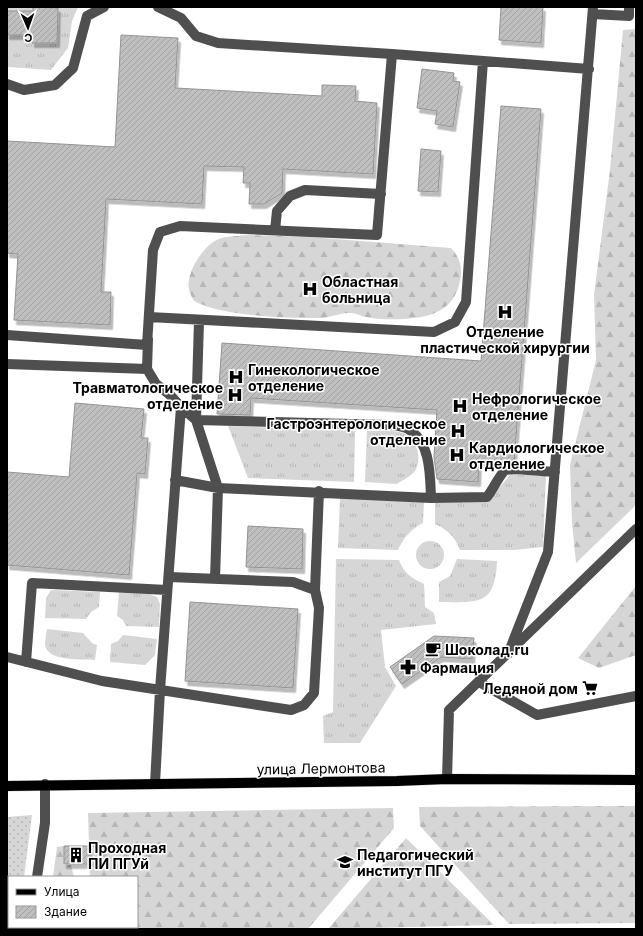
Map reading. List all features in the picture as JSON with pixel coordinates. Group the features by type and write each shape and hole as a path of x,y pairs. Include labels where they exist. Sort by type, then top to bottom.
{"main road":[{"name":"улица Лермонтова","path":"7,786 46,784 397,781 447,779 636,780"}],"street":[{"path":"7,84 24,90 55,86 72,68 87,16 104,7"},
{"path":"158,7 182,18 196,36 218,43 589,69"},
{"path":"508,654 548,552 593,11 629,16 630,7"},
{"path":"392,54 377,235 180,226 160,232 153,250 147,369 156,384 169,394 181,408 196,420 390,425 408,429 418,438 425,451 430,469 431,498"},
{"path":"149,317 434,332 455,322 466,302 483,61"},
{"path":"275,230 277,211 290,196 305,190 381,194"},
{"path":"199,320 196,420 218,488 215,579"},
{"path":"7,336 147,345 148,334"},
{"path":"7,364 147,369"},
{"path":"155,784 160,690 181,408"},
{"path":"175,480 218,488 319,491 431,498 487,496 495,487 498,478 505,470 515,469 555,472"},
{"path":"7,657 102,681 292,710 304,705 314,693 319,608 315,590 319,491"},
{"path":"447,779 449,710 636,529"},
{"path":"169,577 293,582 315,590"},
{"path":"26,662 32,583 167,590"},
{"path":"479,682 537,715 636,696"},
{"path":"37,876 46,823 46,784"}],"green space":[{"path":"7,7 78,7 72,21 68,48 51,70 7,67"},
{"path":"636,29 636,505 576,563 572,523 570,465 596,360 594,295 610,170 623,30"},
{"path":"247,235 309,237 451,248 457,255 460,263 460,281 452,300 440,311 420,317 401,319 364,317 355,313 325,318 253,315 220,310 194,301 188,286 190,274 204,250 219,239"},
{"path":"228,426 355,431 354,482 248,478"},
{"path":"367,431 393,431 403,433 411,438 418,452 418,461 415,471 397,484 365,482"},
{"path":"511,474 546,476 543,547 513,550 460,550 456,541 450,534 435,524 435,501 491,497"},
{"path":"340,498 424,501 423,523 408,534 398,550 338,548"},
{"path":"430,541 440,545 444,555 440,565 430,569 420,565 416,555 420,545"},
{"path":"336,559 399,560 403,569 409,575 424,584 425,607 434,613 436,624 381,630 385,667 396,686 360,743 324,743 323,716 333,712"},
{"path":"457,559 497,561 496,576 493,587 482,599 464,602 439,602 439,582 450,576"},
{"path":"636,586 636,655 599,668 578,658"},
{"path":"51,590 100,592 99,607 91,612 86,619 45,618 46,598"},
{"path":"119,592 149,594 157,597 160,604 159,627 126,626 123,620 117,616"},
{"path":"47,629 83,633 92,643 97,645 95,660 66,658 52,654 47,650 45,645"},
{"path":"123,635 157,639 155,655 145,665 110,662 111,644 118,641"},
{"path":"636,806 636,923 509,924 420,826 419,807"},
{"path":"393,808 394,828 308,929 132,929 138,928 138,876 90,876 88,813"},
{"path":"32,815 24,876 8,876 8,928 18,929 7,929 7,817"},
{"path":"406,838 494,925 328,929"},
{"path":"64,846 64,865 71,865 74,876 53,876 57,847"}],"building":[{"path":"33,7 58,8 57,43 32,43 32,35 7,35 7,11 33,11"},
{"path":"501,7 543,7 541,43 499,40"},
{"path":"121,35 178,38 175,88 322,96 322,85 356,86 355,101 377,103 373,174 283,169 282,193 264,204 249,204 250,183 243,183 244,167 204,166 202,204 106,199 101,292 111,292 110,325 14,320 18,254 7,253 7,141 115,147"},
{"path":"422,69 454,73 453,81 460,82 453,127 435,124 437,111 417,108"},
{"path":"501,106 541,109 514,463 479,462 478,482 437,479 434,457 437,410 251,398 250,415 217,414 222,343 481,361"},
{"path":"421,149 441,151 438,192 418,191"},
{"path":"75,403 144,409 141,438 148,438 145,474 137,473 129,575 7,565 7,472 69,477"},
{"path":"248,526 303,529 302,569 246,567"},
{"path":"190,602 298,609 293,688 185,681"},
{"path":"434,636 474,638 472,659 441,657 402,684 390,667"},
{"name":"Проходная ПИ ПГУй","path":"64,846 89,846 89,864 64,864"}],"place":[{"name":"Областная больница","path":"310,289"},
{"name":"Отделение пластической хирургии","path":"505,312"},
{"name":"Гинекологическое отделение","path":"236,377"},
{"name":"Травматологическое отделение","path":"235,395"},
{"name":"Нефрологическое отделение","path":"460,406"},
{"name":"Гастроэнтерологическое отделение","path":"458,431"},
{"name":"Кардиологическое отделение","path":"457,455"},
{"name":"Шоколад.ru","path":"433,649"},
{"name":"Фармация","path":"408,667"},
{"name":"Ледяной дом","path":"590,688"},
{"name":"Проходная ПИ ПГУй","path":"76,855"},
{"name":"Педагогический институт ПГУ","path":"345,862"}]}
